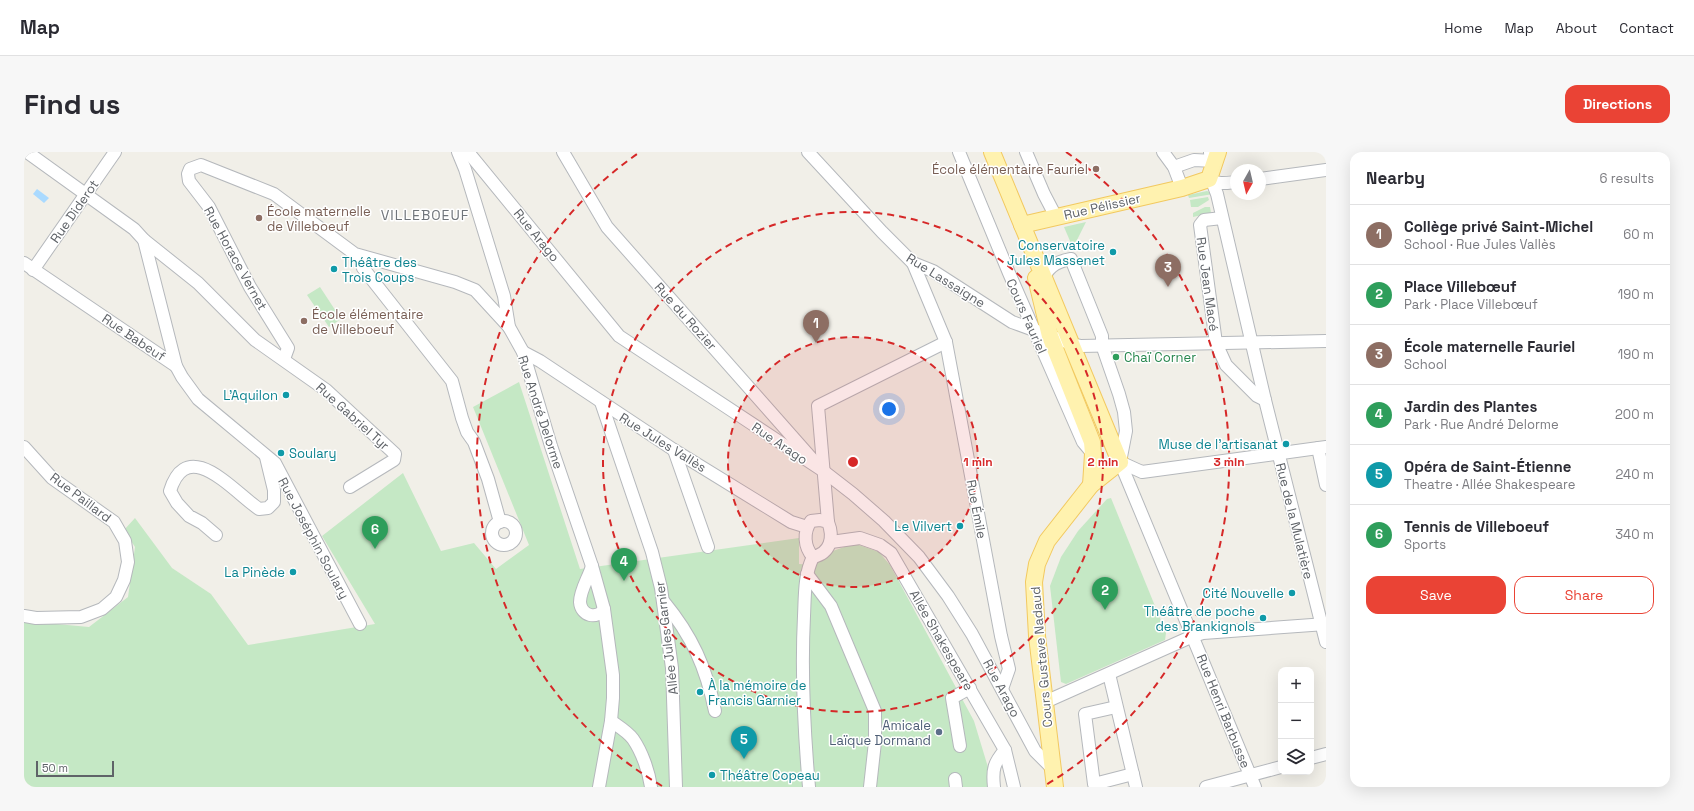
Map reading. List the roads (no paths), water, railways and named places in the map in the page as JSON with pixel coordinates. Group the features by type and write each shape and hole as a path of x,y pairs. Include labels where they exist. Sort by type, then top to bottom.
{"main road":[{"name":"Cours Fauriel","path":"992,152 1120,462"},
{"path":"1211,180 1214,155"},
{"name":"Rue Pélissier","path":"1022,225 1211,180"},
{"name":"Cours Fauriel","path":"1022,225 1050,336 1092,442 1093,454 1091,485"},
{"name":"Cours Gustave Nadaud","path":"1055,787 1036,636 1034,582 1037,564 1047,541 1091,485 1120,462"}],"street":[{"path":"27,152 134,229 144,240 198,283 255,340 284,359"},
{"name":"Rue Diderot","path":"29,267 85,195 115,152"},
{"name":"Rue André Delorme","path":"458,152 465,169 504,296 509,327 523,352 551,446 592,566 604,608 613,675 611,721 599,787"},
{"name":"Rue Arago","path":"468,152 619,336 822,470 884,521 919,557 948,596 972,634 1035,751 1052,768"},
{"name":"Rue du Rozier","path":"563,152 607,227 822,470"},
{"name":"Rue Lassaigne","path":"808,152 884,235 913,263 933,271 1012,322 1050,336"},
{"name":"Cours Fauriel","path":"959,152 1033,330 1083,442 1093,454"},
{"path":"1026,152 1044,194 1056,217"},
{"path":"1163,152 1174,168 1182,188"},
{"path":"1174,168 1194,160 1214,155"},
{"name":"Rue Horace Vernet","path":"284,359 288,348 250,287 210,207 189,181 188,174 190,169 201,165 274,194 326,234 359,256 455,282 475,290 509,327"},
{"path":"1266,178 1326,170"},
{"path":"1211,180 1224,183 1230,182"},
{"name":"Rue de la Mulatière","path":"1211,180 1222,218 1278,453 1324,624 1326,642"},
{"name":"Rue Jean Macé","path":"1216,343 1200,225 1204,220 1222,218"},
{"name":"Rue Babeuf","path":"144,240 176,366"},
{"path":"359,256 363,268 452,381 467,432 474,442 488,479 500,522"},
{"path":"1044,277 1051,267 1071,259 1102,336 1102,345 1124,412 1126,431 1120,462 1142,472 1322,448 1326,485"},
{"name":"Rue Émile","path":"913,263 946,342 1001,636 1009,669 1002,689"},
{"name":"Rue Babeuf","path":"29,267 176,366"},
{"name":"Cours Fauriel","path":"1050,336 1072,344"},
{"path":"1072,344 1081,346 1326,341"},
{"path":"813,557 820,555 827,550 831,542 822,470 818,406 946,342"},
{"path":"1216,343 1226,365 1257,396 1265,400"},
{"name":"Rue Jules Vallès","path":"523,352 540,361 674,450 791,522 807,527"},
{"name":"Rue Gabriel Tyr","path":"284,359 326,390 395,454 394,460 350,487"},
{"name":"Rue Joséphin Soulary","path":"176,366 198,399 274,463 360,624"},
{"name":"Allée Jules Garnier","path":"601,402 652,552 664,602 672,668 676,787"},
{"name":"Rue Paillard","path":"24,447 52,478 114,522 125,541 128,562 124,580 116,597 102,609 81,617 36,618 24,616"},
{"path":"674,450 708,547"},
{"name":"Rue Joséphin Soulary","path":"216,535 202,523 189,516 177,502 170,491 174,479 180,471 191,466 205,468 259,509 268,508 274,502 274,490 266,456"},
{"name":"Rue Henri Barbusse","path":"1120,462 1255,787"},
{"path":"813,557 807,550 807,527 811,521 820,520 828,522"},
{"name":"Allée Shakespeare","path":"831,542 860,538 880,545 891,553 1005,750 1014,787"},
{"path":"809,787 804,730 802,656 806,583 813,557"},
{"path":"592,566 580,601 585,613 593,616 597,615 604,608"},
{"path":"808,574 831,606 875,711 875,742 870,787"},
{"path":"664,602 690,637 703,664 715,711"},
{"path":"1045,702 1193,636 1203,633 1324,624"},
{"path":"1109,674 1136,787"},
{"path":"960,746 952,698 970,688"},
{"path":"1116,707 1085,714 1095,785 1133,774"},
{"path":"611,721 633,739 644,763 651,787"},
{"path":"994,787 992,772 997,759 1005,750"},
{"path":"1314,757 1326,754"},
{"path":"1206,787 1278,768"}],"water":[{"path":"37,189 49,198 44,203 33,194"}],"place":[{"name":"École élémentaire Fauriel","path":"1096,169"},
{"name":"École maternelle de Villeboeuf","path":"259,218"},
{"name":"Conservatoire Jules Massenet","path":"1113,252"},
{"name":"Théâtre des Trois Coups","path":"334,269"},
{"name":"École maternelle Fauriel","path":"1168,287"},
{"name":"École élémentaire de Villeboeuf","path":"304,321"},
{"name":"Collège privé Saint-Michel","path":"816,343"},
{"name":"Chaï Corner","path":"1116,357"},
{"name":"L'Aquilon","path":"286,395"},
{"name":"Muse de l'artisanat","path":"1286,444"},
{"name":"Soulary","path":"281,453"},
{"name":"Le Vilvert","path":"960,526"},
{"name":"Tennis de Villeboeuf","path":"375,549"},
{"name":"La Pinède","path":"293,572"},
{"name":"Jardin des Plantes","path":"624,581"},
{"name":"Cité Nouvelle","path":"1292,593"},
{"name":"Place Villebœuf","path":"1105,610"},
{"name":"Théâtre de poche des Brankignols","path":"1263,618"},
{"name":"À la mémoire de Francis Garnier","path":"700,692"},
{"name":"Amicale Laïque Dormand","path":"939,732"},
{"name":"Opéra de Saint-Étienne","path":"744,759"},
{"name":"Théâtre Copeau","path":"712,775"}],"district":[{"name":"VILLEBOEUF","path":"425,215"}]}
